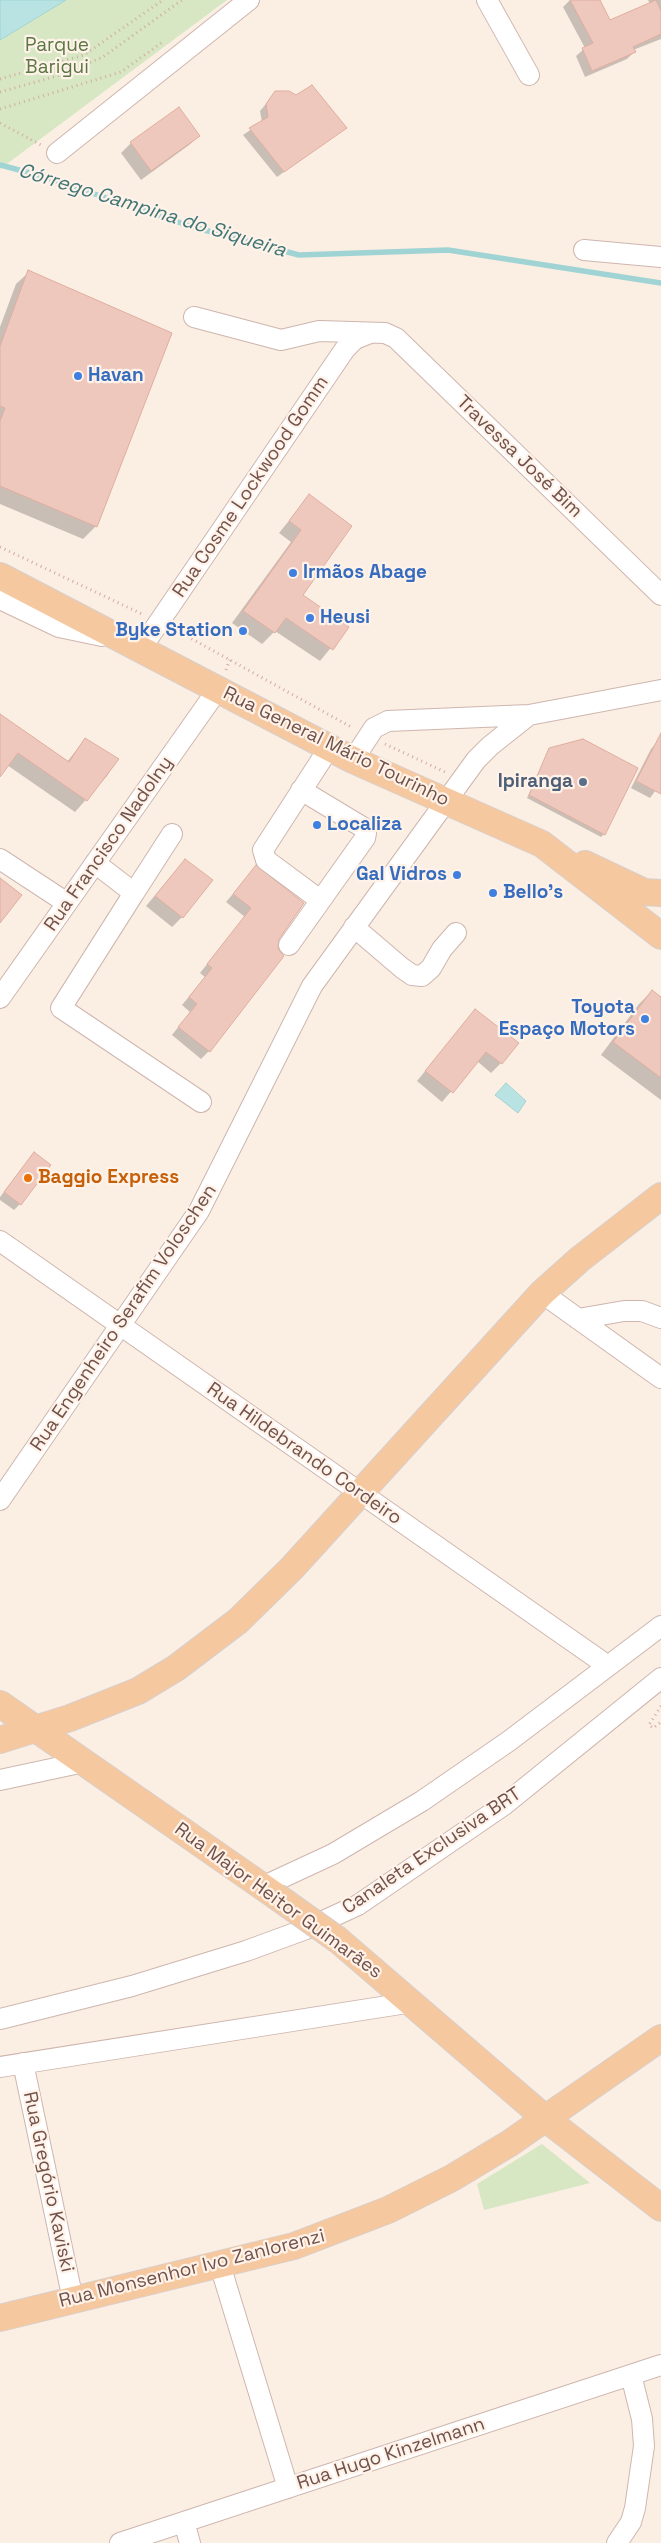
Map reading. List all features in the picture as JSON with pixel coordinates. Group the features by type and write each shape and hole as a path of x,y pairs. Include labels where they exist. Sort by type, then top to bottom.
{"main road":[{"name":"Rua General Mário Tourinho","path":"0,576 353,760 542,844 661,936"},
{"path":"542,844 653,892 661,916"},
{"path":"0,1740 104,1706 138,1690 176,1668 211,1643 266,1594 542,1293 580,1259 661,1196"},
{"name":"Rua Major Heitor Guimarães","path":"0,1704 338,1940 413,2002 546,2119 661,2208"},
{"name":"Rua Monsenhor Ivo Zanlorenzi","path":"0,2318 220,2265 316,2238 388,2210 473,2166 546,2119 661,2038"}],"street":[{"path":"57,153 249,0"},
{"path":"487,0 529,75"},
{"path":"584,250 661,257"},
{"name":"Travessa José Bim","path":"194,317 281,340 319,331 386,334 396,338 661,595"},
{"name":"Rua Cosme Lockwood Gomm","path":"131,645 160,622 345,349 355,339 370,333"},
{"path":"0,599 59,627 131,645"},
{"name":"Rua Francisco Nadolny","path":"2,990 66,904 218,690"},
{"path":"353,760 374,728 388,722 529,715 661,690"},
{"name":"Rua Engenheiro Serafim Voloschen","path":"0,1500 199,1211 304,1000 445,801 490,746 529,715"},
{"path":"320,900 266,860 263,850 329,748"},
{"path":"288,945 365,838 366,833 364,828 301,790"},
{"path":"172,834 61,1008 201,1102"},
{"path":"0,859 66,904"},
{"path":"95,863 134,892"},
{"path":"354,927 402,968 412,975 422,976 431,968 442,949 456,933"},
{"name":"Rua Hildebrando Cordeiro","path":"0,1241 608,1666"},
{"path":"542,1293 661,1378"},
{"path":"578,1319 633,1311 642,1311 661,1318"},
{"path":"269,1891 422,1801 509,1741 661,1626"},
{"name":"Canaleta Exclusiva BRT","path":"0,2019 132,1986 246,1951 306,1929 358,1905 504,1805 661,1678"},
{"path":"0,1780 84,1762"},
{"path":"0,2067 413,2002"},
{"name":"Rua Gregório Kaviski","path":"23,2063 73,2300"},
{"path":"220,2265 288,2488"},
{"name":"Rua Hugo Kinzelmann","path":"120,2543 661,2365"},
{"path":"618,2543 631,2522 635,2508 644,2446 642,2419 631,2375"},
{"path":"184,2522 190,2543"}],"path":[{"path":"0,79 84,55 163,0"},
{"path":"0,92 60,75 103,57 182,0"},
{"path":"0,109 121,72 167,39"},
{"path":"0,123 57,153"},
{"path":"0,547 160,622 368,736"},
{"path":"661,1706 649,1726 653,1728 661,1722"}],"green space":[{"name":"Parque Barigui","path":"0,0 227,0 0,169"},
{"path":"542,2144 590,2183 484,2210 477,2184"}],"water":[{"path":"0,0 66,0 0,40"},
{"path":"506,1083 526,1101 518,1113 495,1095"}],"building":[{"path":"570,0 600,0 610,20 656,0 661,11 661,34 633,47 636,52 592,71 582,48 593,43"},
{"path":"312,85 347,128 284,172 249,128 268,117 266,104 275,91 289,91 296,95"},
{"path":"179,107 200,136 151,171 130,142"},
{"name":"Havan","path":"28,270 172,333 97,527 0,486 0,421 5,408 0,406 0,346"},
{"path":"309,494 352,526 303,595 349,627 333,650 286,618 275,633 243,611 301,530 289,521"},
{"path":"0,714 69,762 85,738 119,759 87,801 18,753 0,777"},
{"path":"661,733 661,794 636,781"},
{"name":"Ipiranga","path":"583,739 638,768 605,835 529,795 549,748"},
{"path":"185,859 213,880 183,918 155,896"},
{"path":"256,865 304,903 279,939 278,949 284,956 210,1052 178,1027 197,1004 189,997 212,968 207,964 251,908 233,894"},
{"path":"0,878 22,895 0,923"},
{"name":"Toyota Espaço Motors","path":"652,990 661,997 661,1078 613,1042"},
{"path":"475,1009 519,1043 502,1064 486,1052 453,1093 425,1071"},
{"name":"Baggio Express","path":"34,1152 51,1165 21,1205 4,1192"}],"waterway":[{"name":"Córrego Campina do Siqueira","path":"0,165 38,175 193,227 299,255 448,250 661,283"}],"place":[{"name":"Havan","path":"78,376"},
{"name":"Irmãos Abage","path":"293,573"},
{"name":"Heusi","path":"310,618"},
{"name":"Byke Station","path":"243,631"},
{"name":"Ipiranga","path":"583,782"},
{"name":"Localiza","path":"317,825"},
{"name":"Gal Vidros","path":"457,875"},
{"name":"Bello's","path":"493,893"},
{"name":"Toyota Espaço Motors","path":"645,1019"},
{"name":"Baggio Express","path":"28,1178"}]}
